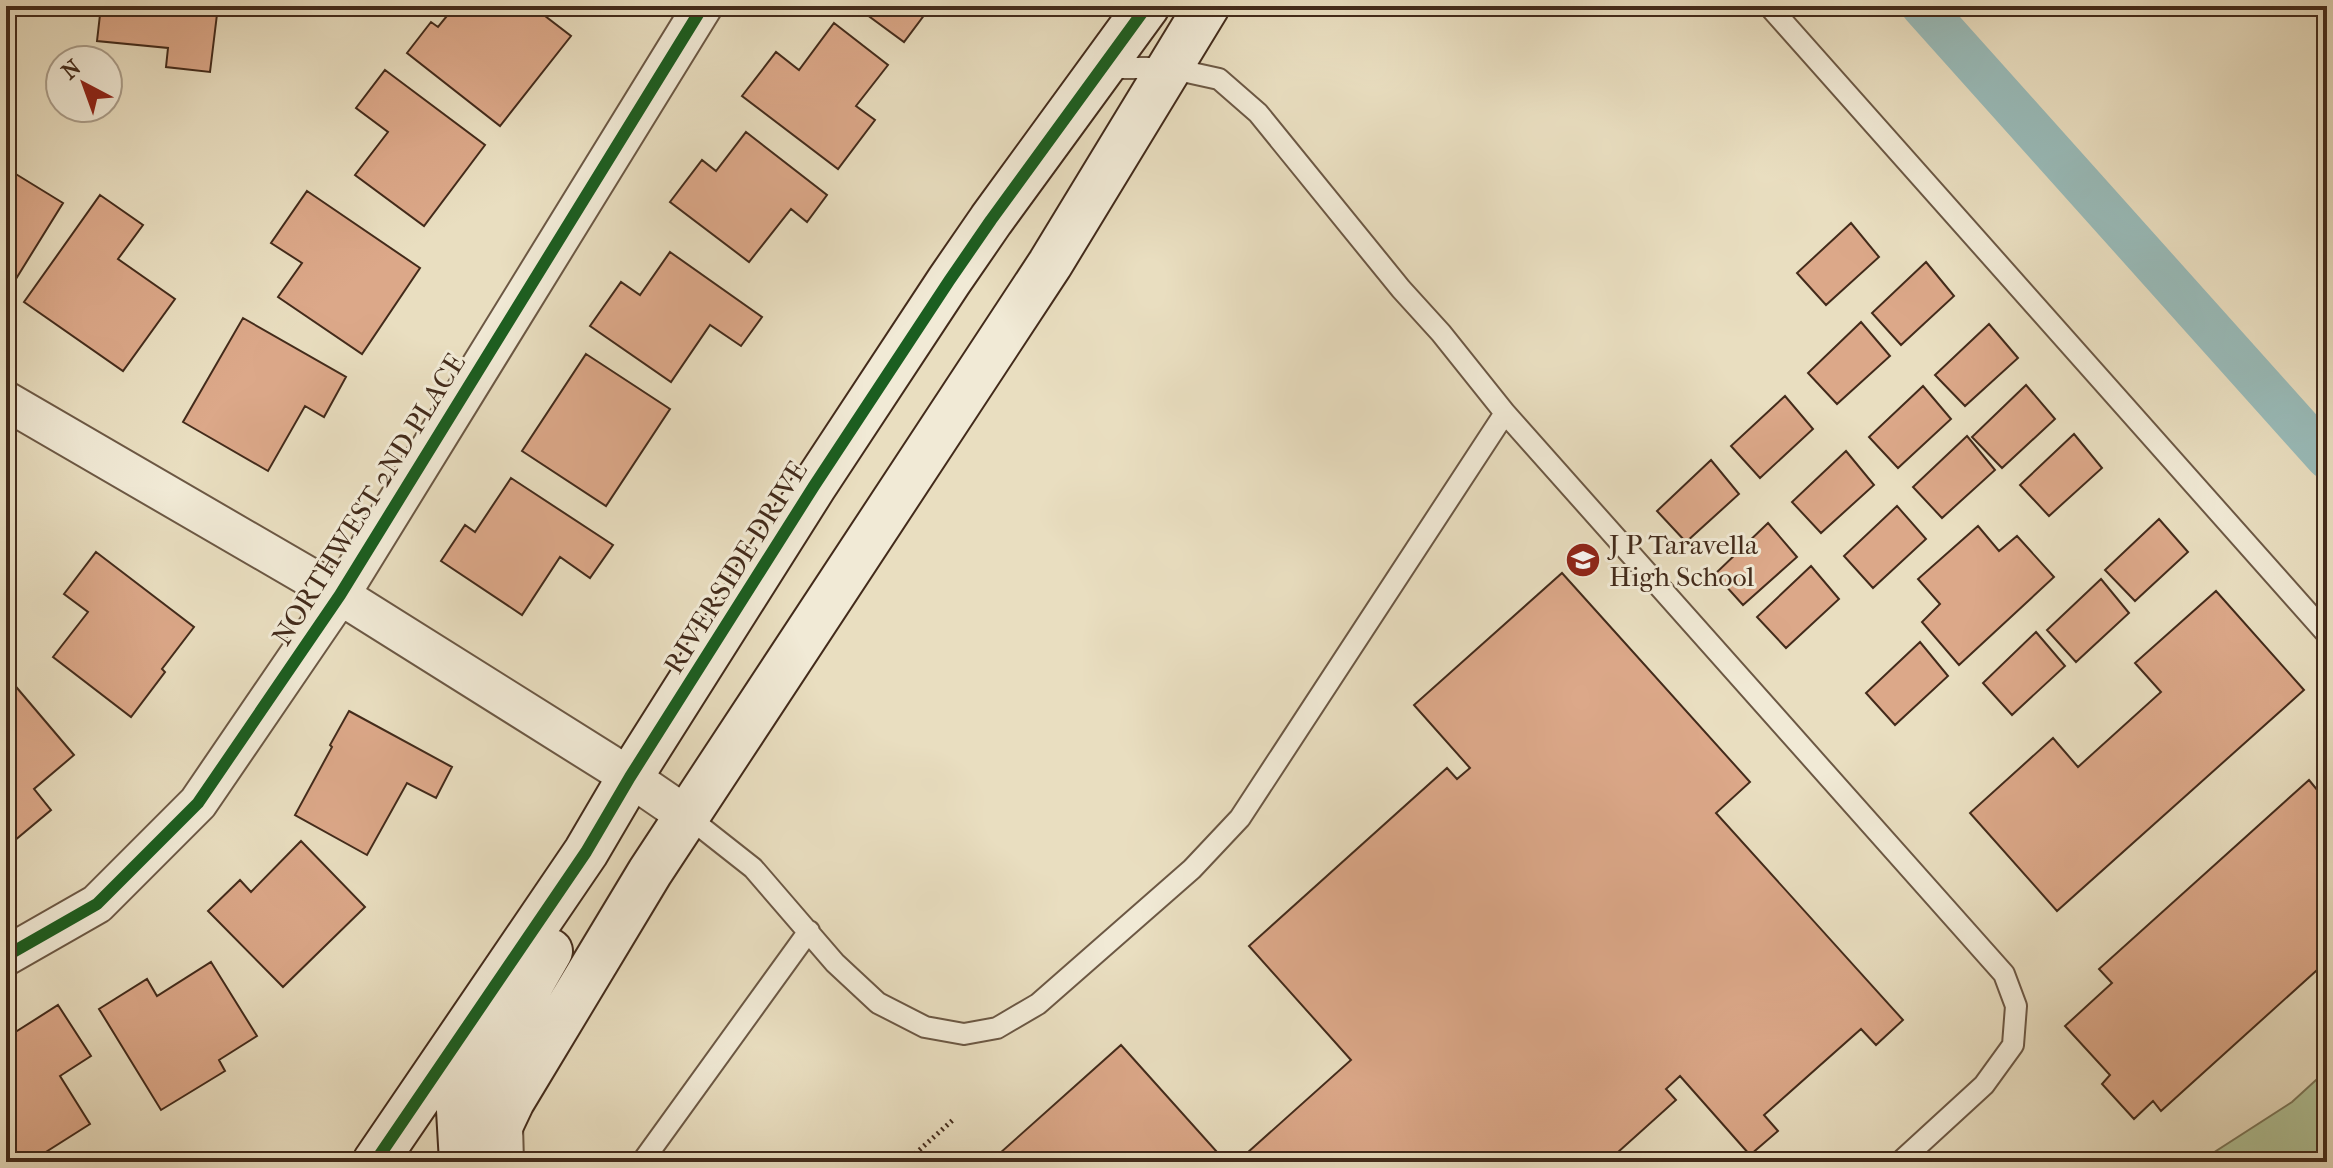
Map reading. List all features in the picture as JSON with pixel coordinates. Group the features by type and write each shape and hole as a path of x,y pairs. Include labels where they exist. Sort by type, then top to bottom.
{"street":[{"name":"RIVERSIDE DRIVE","path":"375,1162 586,852 814,486 949,281 1147,6"},
{"path":"483,1162 512,1101 642,885 1050,264 1207,6"},
{"name":"NORTHWEST 2ND PLACE","path":"6,956 97,904 198,803 340,595 693,10"},
{"path":"6,401 340,595 687,816"},
{"path":"462,1162 459,1110 575,908 586,852"}],"lane":[{"path":"1769,6 2327,634"},
{"path":"1103,68 1169,68 1219,79 1258,113 1505,413 2004,974 2016,1006 2013,1045 1984,1085 1900,1162"},
{"path":"687,816 753,868 835,963 878,1003 925,1027 964,1034 997,1028 1038,1004 1192,869 1240,818 1505,413"},
{"path":"642,1162 809,931"},
{"path":"512,1101 513,1162"}],"path":[{"path":"906,1162 954,1119"}],"green space":[{"path":"2327,1070 2327,1162 2199,1162 2292,1102"}],"building":[{"path":"101,6 218,6 210,72 166,67 168,48 97,41"},
{"path":"455,6 532,6 571,36 500,126 407,53 431,22 438,27"},
{"path":"855,6 931,6 904,42"},
{"path":"834,23 888,65 856,106 875,120 838,169 742,96 776,52 799,70"},
{"path":"385,70 485,145 424,226 355,175 388,132 356,108"},
{"path":"746,132 827,195 807,222 791,209 749,262 670,202 702,160 716,171"},
{"path":"6,168 63,203 6,295"},
{"path":"307,191 420,268 362,354 278,297 302,263 271,243"},
{"path":"100,195 143,225 118,259 175,299 123,371 24,302"},
{"path":"1851,223 1879,257 1826,305 1797,273"},
{"path":"670,252 762,317 741,346 710,325 671,382 590,326 621,282 640,295"},
{"path":"1926,262 1954,296 1901,345 1872,313"},
{"path":"243,318 346,377 324,417 305,406 268,471 183,422"},
{"path":"1861,322 1890,356 1837,404 1808,373"},
{"path":"1989,324 2018,358 1965,406 1935,375"},
{"path":"586,354 670,409 606,506 522,451"},
{"path":"2026,385 2055,419 2002,468 1972,437"},
{"path":"1923,386 1951,419 1898,468 1869,437"},
{"path":"1785,396 1813,429 1760,478 1731,446"},
{"path":"2074,434 2102,468 2049,516 2020,485"},
{"path":"1967,436 1995,470 1942,518 1913,487"},
{"path":"1846,451 1874,485 1821,533 1792,502"},
{"path":"1711,460 1739,494 1686,542 1657,511"},
{"path":"511,478 613,545 590,578 560,557 522,615 441,561 465,525 475,532"},
{"path":"1897,506 1926,539 1873,588 1844,556"},
{"path":"2159,519 2188,552 2135,601 2105,570"},
{"path":"1768,523 1797,557 1743,605 1715,574"},
{"path":"1978,526 1999,551 2017,536 2054,577 1959,665 1922,622 1940,604 1918,579"},
{"path":"96,552 194,627 131,717 53,657 88,612 64,594"},
{"path":"1811,566 1839,599 1786,648 1757,617"},
{"path":"1562,573 1750,782 1716,813 1903,1020 1876,1045 1861,1029 1764,1115 1778,1131 1750,1155 1680,1076 1666,1089 1676,1100 1607,1162 1237,1162 1351,1060 1249,946 1447,768 1457,779 1470,768 1414,705"},
{"path":"2101,579 2129,613 2076,662 2047,630"},
{"path":"2216,591 2304,690 2057,911 1970,813 2053,738 2078,767 2161,692 2135,663"},
{"path":"2036,632 2065,666 2012,715 1983,683"},
{"path":"1920,642 1948,676 1895,725 1866,693"},
{"path":"6,675 74,755 34,789 51,810 14,841 6,831"},
{"path":"349,711 452,767 436,798 407,783 367,855 295,815"},
{"path":"2309,780 2318,791 2327,783 2327,961 2161,1111 2153,1101 2134,1119 2102,1084 2110,1075 2065,1026 2112,983 2099,969"},
{"path":"301,841 365,907 283,987 208,911 240,880 251,892"},
{"path":"211,962 257,1036 219,1060 225,1071 161,1110 99,1009 147,979 157,996"},
{"path":"58,1005 91,1056 60,1076 90,1124 30,1162 23,1162 6,1135 6,1038"},
{"path":"1121,1045 1226,1162 990,1162"}],"waterway":[{"path":"1922,6 2327,458"}],"cycle path":[{"path":"6,956 97,904 198,803 340,595 703,6"},
{"path":"375,1162 586,852 814,486 949,281 1147,6"}],"place":[{"name":"J P Taravella High School","path":"1583,560"}]}
